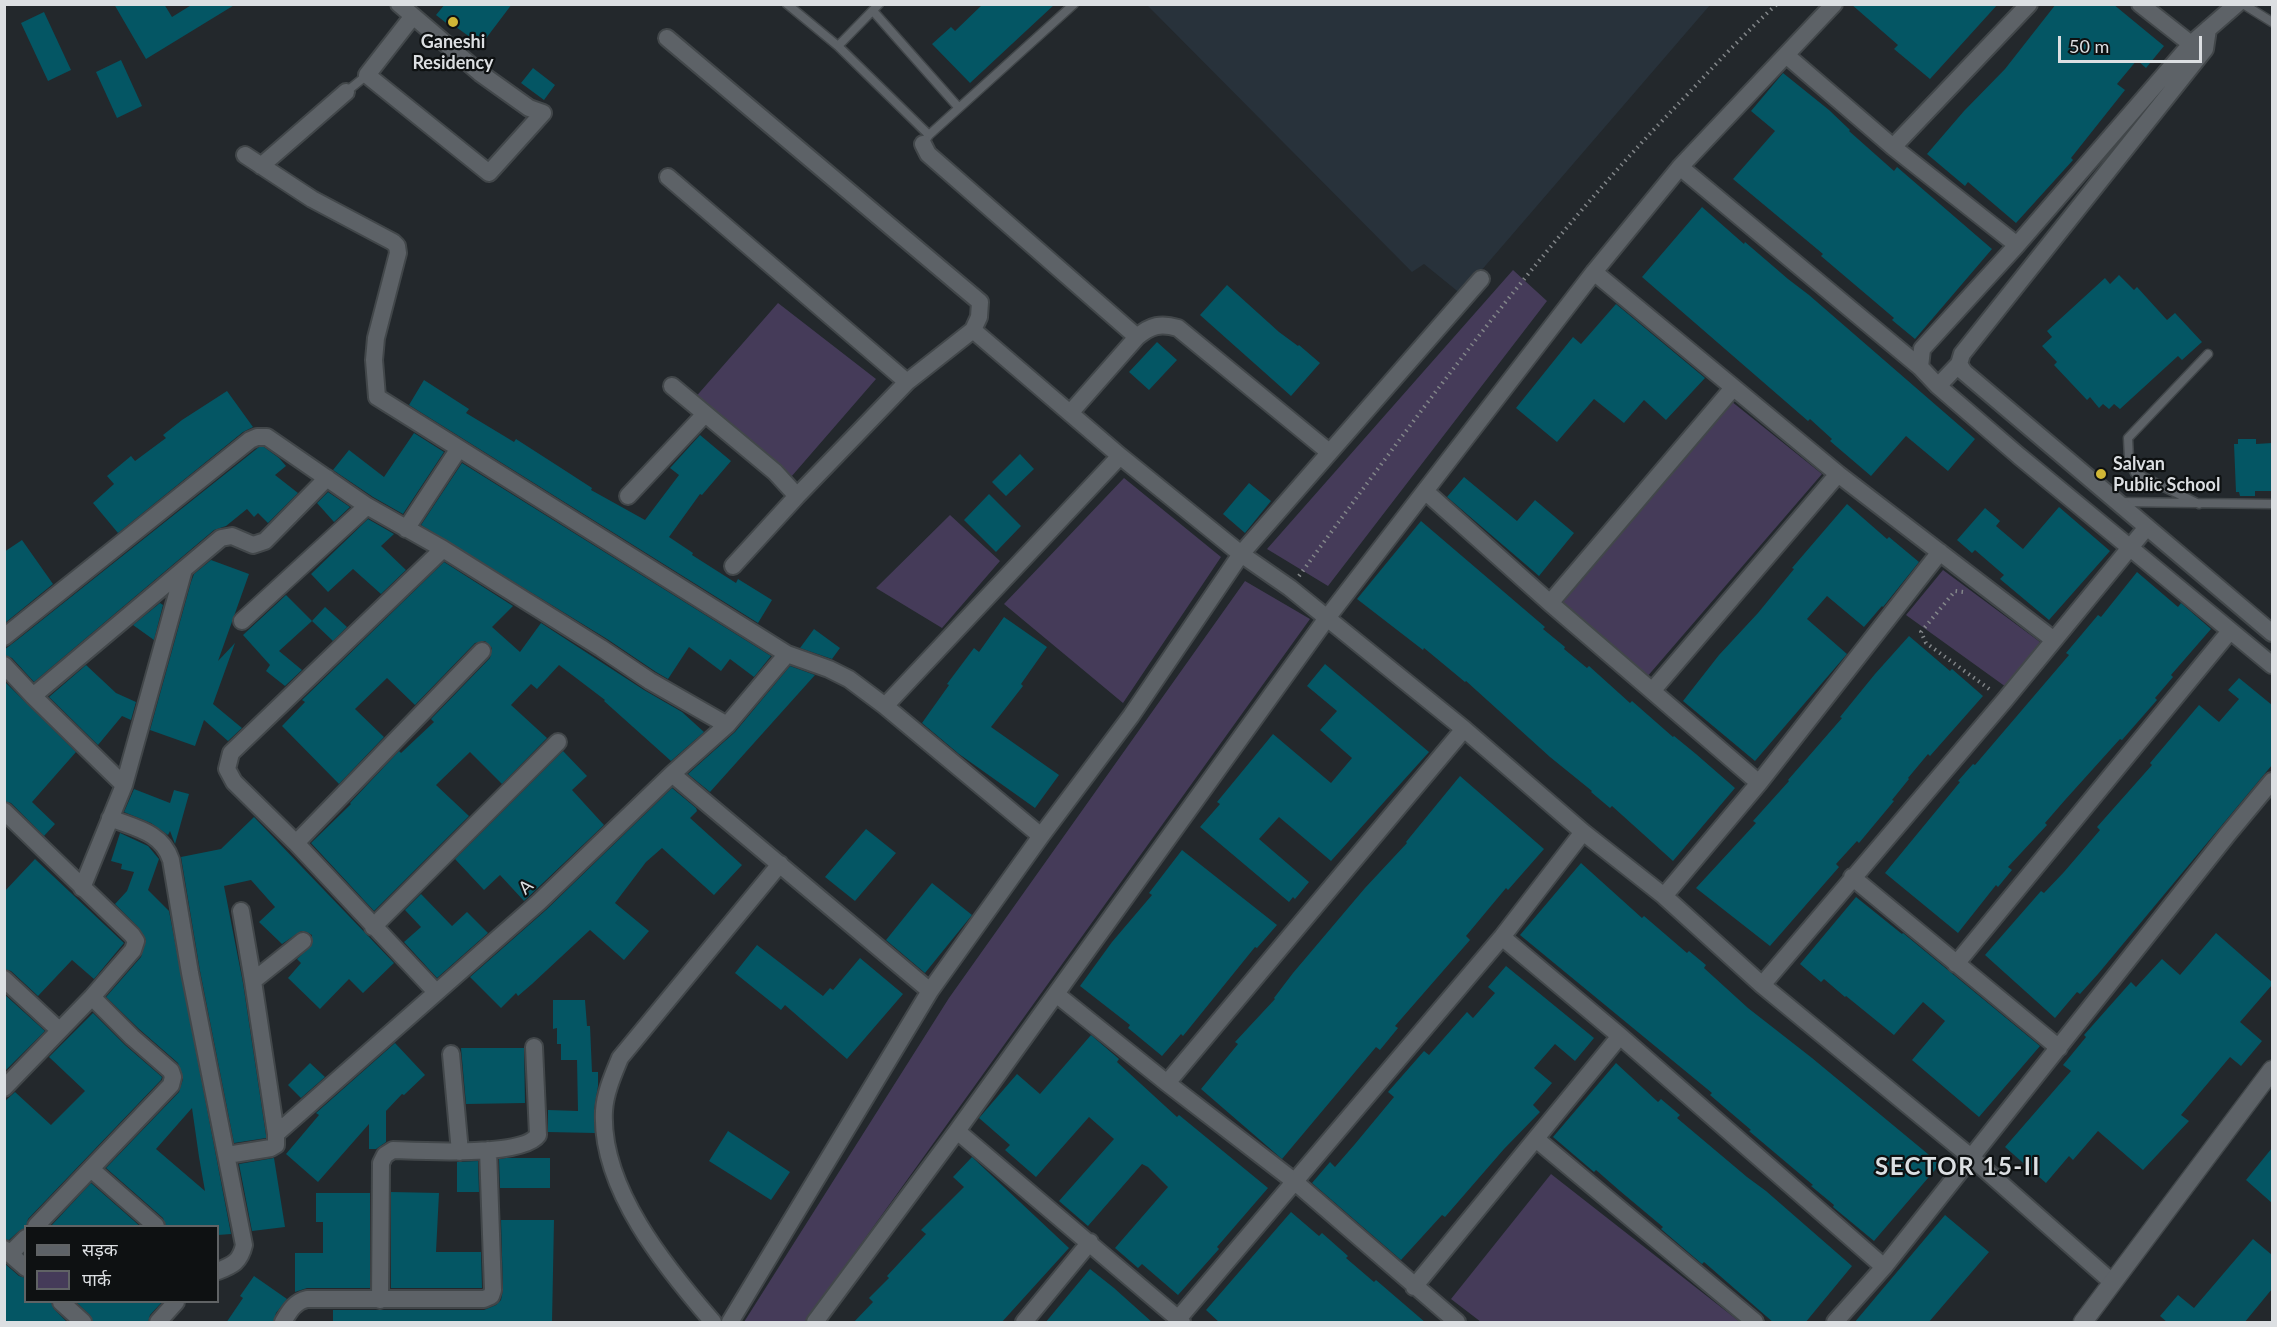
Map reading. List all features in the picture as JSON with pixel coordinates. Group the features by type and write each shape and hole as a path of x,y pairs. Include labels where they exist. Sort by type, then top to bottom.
{"street":[{"path":"399,4 480,73 529,108 543,113 489,173 367,75 413,16"},
{"path":"821,1320 1327,618 1594,272 1680,167 1834,4"},
{"path":"1893,147 2029,4"},
{"path":"2140,4 2191,44"},
{"path":"1920,367 1922,349 2191,44 2236,4"},
{"path":"1938,386 1959,364 1962,354 2205,49 2208,29"},
{"path":"667,38 980,302 979,317 973,330 907,382 797,495 733,566"},
{"path":"1786,55 1893,147 2017,244"},
{"path":"261,166 346,92"},
{"path":"926,139 928,154 1137,337"},
{"path":"245,155 312,199 398,246 398,254 376,338 374,360 377,397 458,450 787,654 849,679 885,706 1041,836"},
{"path":"1680,167 1920,367 1938,386 2131,549 2272,665"},
{"path":"668,177 907,382"},
{"path":"1594,272 1838,474 2054,640"},
{"path":"730,1323 930,991 1041,836 1131,716 1241,555 1482,279"},
{"path":"1071,412 1137,337 1148,328 1165,324 1178,328 1329,452"},
{"path":"973,330 1120,456 1241,555 1290,588 1464,729 1583,832 1664,896 1762,985 1972,1158 2112,1282"},
{"path":"1959,364 1964,372 2272,633"},
{"path":"672,386 775,472 797,495"},
{"path":"1550,603 1733,388"},
{"path":"628,496 705,414"},
{"path":"4,636 250,440 267,436 367,506 443,549 650,681 727,725"},
{"path":"406,529 458,450"},
{"path":"885,706 1120,456"},
{"path":"1652,691 1838,474"},
{"path":"33,696 221,538 232,536 253,545 265,541 327,478"},
{"path":"1425,491 1550,603 1759,783"},
{"path":"243,621 367,506"},
{"path":"1762,985 1998,696 2054,640 2147,527"},
{"path":"436,992 296,843 234,782 227,769 231,753 443,549"},
{"path":"1664,896 1759,783 1940,552"},
{"path":"82,888 124,785 184,569"},
{"path":"1956,964 2230,631"},
{"path":"296,843 482,651"},
{"name":"A","path":"227,1155 276,1145 276,1134 539,902 672,774 727,725 787,654"},
{"path":"4,665 124,785"},
{"path":"1167,1083 1464,729"},
{"path":"373,927 558,742"},
{"path":"672,774 930,991"},
{"path":"1835,1323 1884,1267 1972,1158 2272,781"},
{"path":"4,811 136,941 133,950 92,997 4,1089"},
{"path":"111,818 160,839 167,848 244,1245 241,1258 232,1266 219,1271"},
{"path":"957,1131 1180,1321 1294,1181 1502,937 1583,832"},
{"path":"713,1323 657,1255 633,1212 617,1177 606,1144 604,1110 610,1080 620,1058 780,864"},
{"path":"1852,877 2059,1048"},
{"path":"241,911 276,1134"},
{"path":"1502,937 1620,1036 1884,1267"},
{"path":"253,981 303,941"},
{"path":"4,979 59,1030"},
{"path":"1056,994 1294,1181 1457,1323"},
{"path":"38,1225 171,1085 173,1077 171,1071 132,1037 92,997"},
{"path":"1414,1287 1620,1036"},
{"path":"380,1300 381,1163 385,1155 393,1150 460,1152 488,1150 527,1145 534,1141 538,1135 534,1047"},
{"path":"451,1054 460,1152"},
{"path":"2088,1321 2112,1282 2272,1070"},
{"path":"1536,1138 1755,1323"},
{"path":"283,1323 294,1305 300,1300 484,1299 491,1296 493,1290 488,1150"},
{"path":"91,1169 154,1225"},
{"path":"24,1239 7,1251 24,1266"},
{"path":"1024,1323 1090,1242"},
{"path":"62,1303 83,1323"},
{"path":"158,1323 175,1303"}],"lane":[{"path":"787,4 838,46 926,139 1074,4"},
{"path":"2243,4 2272,22"},
{"path":"838,46 876,8 959,108"},
{"path":"346,92 367,75"},
{"path":"2199,504 2135,473 2129,459 2128,438 2208,354"},
{"path":"2116,502 2272,504"}],"path":[{"path":"1290,588 1453,367 1571,220 1651,132 1777,4"},
{"path":"1968,592 1955,591 1921,632 1926,643 1998,696"},
{"path":"1998,696 1999,682"}],"shaded area":[{"path":"1147,5 1710,5 1461,294 1424,264 1412,272"}],"green space":[{"path":"1513,270 1547,301 1328,586 1267,549"},
{"path":"778,303 876,379 791,477 693,400"},
{"path":"1731,401 1822,474 1646,678 1562,602"},
{"path":"1124,478 1221,557 1123,703 1004,604"},
{"path":"950,515 1000,561 942,628 876,588"},
{"path":"1943,570 2040,642 2006,687 1906,615"},
{"path":"1245,581 1310,619 805,1322 744,1322 949,998"},
{"path":"1551,1174 1740,1322 1481,1322 1451,1299"}],"building":[{"path":"114,4 164,4 172,17 193,4 236,4 146,59"},
{"path":"445,4 512,4 481,45 436,15"},
{"path":"983,4 1055,4 970,83 932,44 951,27 955,31"},
{"path":"1851,4 1998,4 1930,79 1894,49 1898,45"},
{"path":"2056,4 2113,4 2164,46 2146,68 2137,60 2117,84 2125,90 2071,158 2073,160 2016,223 1968,182 1965,186 1927,154 1964,111 2005,69"},
{"path":"44,12 71,70 48,81 21,23"},
{"path":"121,60 142,106 117,118 96,72"},
{"path":"533,68 555,85 544,100 521,83"},
{"path":"1783,73 1829,110 1894,171 1897,167 1992,249 1915,339 1892,320 1894,318 1821,256 1823,254 1733,179 1775,131 1751,111"},
{"path":"1702,207 1744,244 1745,242 1809,295 1975,439 1948,471 1906,436 1871,476 1830,441 1832,439 1810,419 1808,421 1642,277"},
{"path":"2119,275 2134,290 2137,287 2167,320 2175,313 2202,342 2182,360 2178,356 2120,409 2114,404 2109,409 2103,404 2099,408 2090,397 2087,400 2054,365 2057,362 2042,346 2052,337 2047,331 2105,278 2110,284"},
{"path":"1227,285 1279,332 1320,363 1291,396 1200,315"},
{"path":"1616,304 1705,378 1666,420 1644,400 1624,423 1594,399 1557,442 1516,408 1573,337 1581,344"},
{"path":"1157,342 1177,360 1149,390 1129,372"},
{"path":"424,380 469,409 466,413 514,442 516,439 592,488 591,490 645,520 679,475 670,468 700,435 731,461 702,495 700,494 669,537 693,553 692,555 736,583 738,579 772,600 758,623 409,405"},
{"path":"227,391 253,427 243,432 118,533 93,503 114,484 107,476 131,456 135,461 166,438 163,435 182,420"},
{"path":"414,433 444,452 403,514 333,470 349,450 384,477"},
{"path":"2238,439 2256,439 2256,444 2272,443 2272,491 2255,491 2255,496 2240,496 2239,492 2236,492 2234,444 2238,444"},
{"path":"259,447 264,447 286,466 275,475 298,493 268,523 258,513 254,517 247,509 226,526 214,530 34,682 12,658 4,655 4,650"},
{"path":"1020,454 1034,469 1006,496 992,482"},
{"path":"462,463 771,656 754,677 730,659 721,671 689,647 668,679 656,672 607,639 421,525"},
{"path":"1464,477 1517,521 1535,500 1574,533 1539,576 1447,497"},
{"path":"1249,483 1271,501 1245,533 1223,514"},
{"path":"328,492 350,507 334,522 317,503"},
{"path":"989,494 1021,526 996,552 964,520"},
{"path":"1847,504 1887,539 1889,537 1919,562 1864,627 1827,596 1807,619 1847,654 1755,761 1683,701"},
{"path":"2059,507 2110,551 2049,620 2000,579 2004,575 1975,550 1972,553 1957,540 1985,508 2000,521 1996,526 2023,549"},
{"path":"368,519 394,534 381,546 406,570 381,594 353,569 328,592 311,574"},
{"path":"1421,521 1545,627 1543,629 1565,647 1564,649 1587,668 1589,666 1630,703 1632,701 1735,788 1673,861 1612,806 1610,808 1550,757 1466,681 1357,599"},
{"path":"22,540 53,584 5,623 4,552"},
{"path":"211,560 249,574 218,661 235,643 213,704 242,728 228,741 204,720 195,746 150,730 191,582 194,574"},
{"path":"444,562 513,606 492,627 520,652 541,623 682,712 704,732 671,761 605,700 559,665 537,689 531,684 511,705 547,738 502,784 470,752 436,785 469,816 374,911 311,843 351,804 399,751 401,753 434,722 431,719 490,658 492,648 485,641 475,643 415,705 387,678 355,709 384,737 339,784 282,726 305,702 302,700"},
{"path":"2137,572 2178,607 2181,603 2211,629 2171,675 2173,677 2155,698 2157,700 2045,823 2047,825 2008,867 2012,870 1998,887 1996,885 1958,933 1885,873 1960,782 1958,781 1973,764 1975,765 2069,655 2066,653 2098,615 2101,617"},
{"path":"286,595 312,621 279,651 302,670 285,686 266,671 270,665 243,635"},
{"path":"160,603 163,605 154,640 133,625"},
{"path":"325,607 347,627 333,641 312,621"},
{"path":"1004,617 1047,647 1021,684 1023,686 991,727 1059,775 1035,808 959,754 922,723 974,648 979,652"},
{"path":"814,629 840,648 832,659 800,648"},
{"path":"1909,636 1983,696 1930,756 1928,754 1892,800 1894,801 1859,843 1857,841 1836,864 1839,867 1770,946 1696,888 1756,823 1753,821"},
{"path":"1325,664 1429,752 1331,861 1279,817 1259,839 1309,882 1295,899 1293,897 1289,902 1200,827 1220,804 1217,802 1273,734 1331,783 1352,758 1320,730 1337,711 1307,686"},
{"path":"86,665 116,693 136,702 131,720 122,716 98,745 49,697"},
{"path":"790,666 815,675 710,792 688,774 735,732"},
{"path":"2239,678 2272,705 2272,765 2098,974 2080,994 2077,992 2055,1018 1985,955 2041,891 2044,893 2100,830 2097,827 2152,765 2150,763 2199,705 2219,722 2239,699 2228,690"},
{"path":"4,681 76,752 32,802 55,824 44,836 11,803 4,801"},
{"path":"563,751 587,776 572,790 604,825 524,901 500,875 484,890 455,859"},
{"path":"1460,776 1544,849 1508,890 1506,888 1466,936 1470,940 1395,1026 1398,1028 1380,1050 1376,1047 1282,1159 1201,1089 1238,1044 1235,1042 1275,999 1293,973 1365,888 1407,843"},
{"path":"672,788 696,808 697,811 690,818 742,865 714,895 662,848 646,862 615,903 649,931 624,960 590,930 532,984 518,996 516,993 501,1008 470,977 546,910"},
{"path":"134,789 170,803 174,790 189,794 175,844 170,831 168,835 151,823 124,812"},
{"path":"254,817 394,963 363,993 349,979 320,1009 288,978 301,963 297,959 312,945 312,935 301,931 282,944 259,922 275,907 251,880 224,886 243,983 266,1135 266,1138 234,1143 200,971 181,857 221,849"},
{"path":"866,829 896,853 855,901 825,877"},
{"path":"120,833 148,846 159,859 148,890 169,911 231,1234 219,1235 219,1225 165,1225 163,1218 106,1168 179,1092 183,1079 178,1063 106,997 141,957 146,940 139,928 115,904 127,891 134,872 121,869 122,864 111,861","holes":["192,1108 199,1157 205,1191 156,1149"]},
{"path":"1182,850 1277,925 1257,948 1255,947 1183,1036 1181,1034 1162,1056 1128,1028 1130,1025 1080,986 1112,942 1152,895 1149,893"},
{"path":"35,859 124,943 94,979 72,960 38,996 11,971 4,969 4,892"},
{"path":"1581,863 1642,918 1644,916 1687,953 1689,951 1706,965 1704,968 1748,1008 1940,1164 1874,1241 1749,1131 1751,1130 1710,1095 1712,1093 1520,935"},
{"path":"932,883 972,915 925,973 886,940"},
{"path":"421,894 452,926 467,912 488,933 437,978 404,942 421,927 405,910"},
{"path":"1856,897 2040,1046 1979,1117 1912,1060 1945,1021 1923,1002 1894,1035 1824,979 1821,982 1800,964"},
{"path":"2216,933 2272,982 2272,985 2240,1022 2262,1041 2241,1066 2230,1057 2181,1115 2189,1121 2143,1170 2098,1131 2073,1160 2069,1156 2046,1183 2005,1147 2071,1071 2063,1065 2086,1037 2084,1035 2131,982 2136,987 2162,959 2180,975"},
{"path":"757,945 823,996 830,988 833,990 860,958 903,994 847,1059 785,1005 781,1010 735,973"},
{"path":"1506,966 1594,1038 1575,1061 1555,1044 1534,1068 1552,1083 1533,1105 1540,1112 1504,1149 1445,1217 1442,1215 1401,1260 1312,1183 1330,1162 1335,1167 1355,1144 1394,1097 1388,1092 1424,1051 1429,1055 1467,1012 1473,1018 1495,993 1488,987"},
{"path":"4,994 45,1031 4,1072"},
{"path":"553,1000 585,1000 587,1026 590,1026 592,1072 598,1072 594,1110 595,1133 548,1132 548,1110 578,1111 577,1060 561,1060 561,1044 557,1044 557,1028 553,1029"},
{"path":"93,1013 162,1077 28,1219 24,1229 9,1240 4,1239 4,1102 15,1092 51,1125 85,1091 49,1057"},
{"path":"1091,1035 1119,1059 1117,1062 1177,1117 1179,1115 1268,1188 1178,1295 1142,1264 1138,1268 1115,1248 1168,1187 1148,1167 1142,1164 1088,1226 1059,1201 1114,1139 1089,1117 1036,1177 1005,1150 1010,1145 979,1118 1017,1074 1040,1094"},
{"path":"395,1043 425,1075 386,1111 386,1142 376,1149 369,1149 369,1124 318,1182 286,1154 319,1115 316,1113"},
{"path":"461,1048 524,1048 525,1103 466,1104"},
{"path":"310,1063 325,1077 301,1098 288,1085"},
{"path":"1616,1063 1658,1102 1661,1099 1680,1115 1677,1118 1852,1266 1805,1323 1774,1323 1704,1262 1702,1264 1661,1229 1663,1227 1596,1170 1594,1172 1553,1137"},
{"path":"728,1131 790,1172 771,1200 709,1161"},
{"path":"2272,1148 2272,1203 2246,1180"},
{"path":"972,1157 1069,1248 1001,1323 853,1323 873,1302 869,1298 889,1278 887,1276 926,1234 921,1230 964,1187 953,1177"},
{"path":"274,1158 285,1227 252,1231 239,1164"},
{"path":"550,1158 550,1188 500,1188 499,1159"},
{"path":"478,1161 479,1192 457,1192 457,1162"},
{"path":"91,1183 139,1225 52,1225"},
{"path":"391,1192 439,1193 436,1252 481,1252 482,1288 391,1288"},
{"path":"316,1193 370,1193 370,1288 307,1288 295,1292 295,1253 323,1253 323,1222 316,1222"},
{"path":"1291,1212 1319,1236 1322,1233 1348,1256 1346,1258 1374,1282 1376,1280 1426,1323 1220,1323 1206,1310"},
{"path":"1945,1215 1989,1252 1928,1323 1854,1323"},
{"path":"501,1220 554,1220 552,1323 333,1323 333,1310 484,1310 496,1305 501,1300 503,1290"},
{"path":"2253,1239 2272,1255 2272,1289 2244,1323 2168,1323 2160,1316 2178,1295 2194,1308"},
{"path":"4,1263 24,1277 24,1303 51,1303 54,1309 68,1323 4,1323"},
{"path":"1090,1269 1114,1288 1153,1323 1045,1323"},
{"path":"254,1276 287,1299 276,1313 273,1323 226,1323 243,1298 240,1296"},
{"path":"77,1303 161,1303 150,1315 148,1323 93,1323 90,1315"}],"place":[{"name":"Ganeshi Residency","path":"453,22"},
{"name":"Salvan Public School","path":"2101,474"}],"district":[{"name":"SECTOR 15-II","path":"1958,1167"}]}
